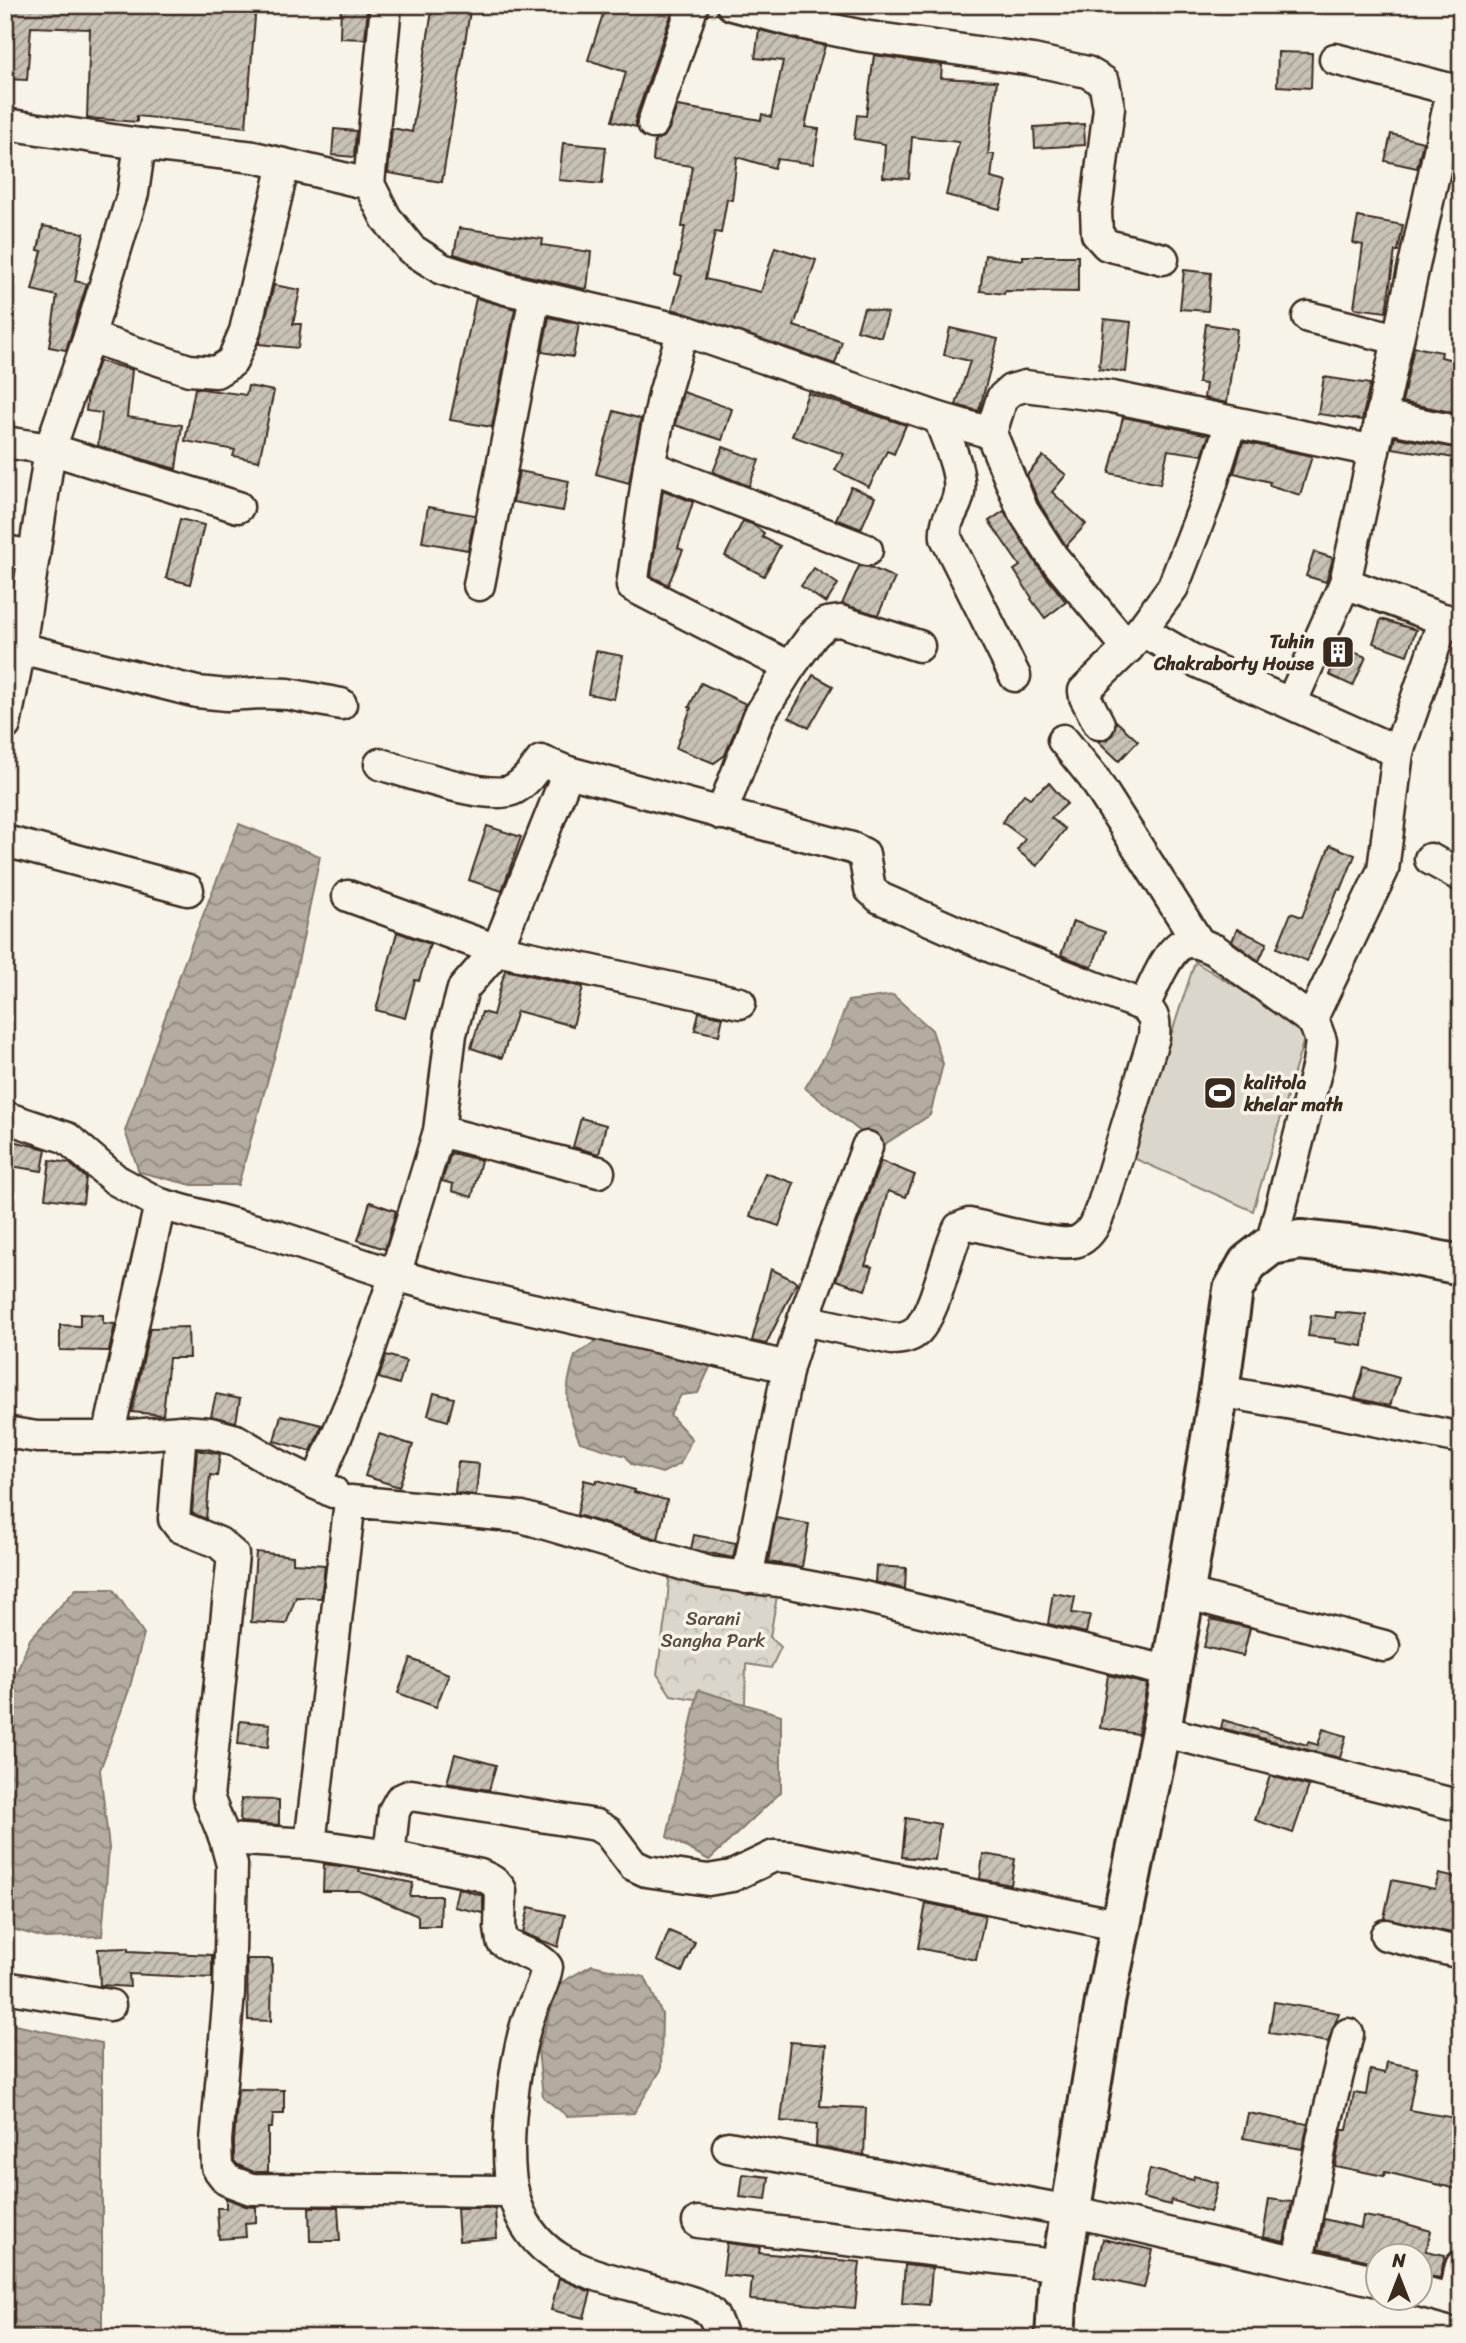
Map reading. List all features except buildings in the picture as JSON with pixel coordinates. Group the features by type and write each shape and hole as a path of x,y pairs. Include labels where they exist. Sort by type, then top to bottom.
{"street":[{"path":"386,5 369,184 386,218 411,249 442,269 535,296 683,330 939,418 991,433"},
{"path":"653,123 693,5"},
{"path":"732,5 863,36 1033,60 1087,72 1104,82 1110,108 1096,211 1097,234 1107,245 1163,259"},
{"path":"1291,703 1345,583 1398,339 1456,92 1335,59"},
{"path":"5,124 254,157 369,184"},
{"path":"5,725 20,648 20,554 50,449 89,337 133,193 141,144"},
{"path":"89,337 189,370 216,372 232,362 245,331 284,164"},
{"path":"479,585 535,296"},
{"path":"1308,317 1398,339"},
{"path":"683,330 664,394 649,466 632,586 790,667"},
{"path":"1374,451 1112,397 1025,386 1011,390 1002,398 991,433 1023,511 1052,556 1134,639 1191,659 1398,752"},
{"path":"1381,416 1461,432"},
{"path":"939,418 958,474 960,492 945,523 946,538 1015,676"},
{"path":"1099,724 1084,691 1134,639 1173,587 1206,502 1231,422"},
{"path":"5,442 50,449 238,507"},
{"path":"649,466 867,550"},
{"path":"1311,1020 1382,870 1398,752 1453,622 1345,583"},
{"path":"721,814 759,716 790,667 814,634 826,623 840,621 919,646"},
{"path":"20,648 197,692 227,695 261,692 288,694 341,704"},
{"path":"1063,740 1093,777 1199,943"},
{"path":"380,764 488,793 513,791 530,776 541,761 568,772 852,848 864,854 870,889 880,898 996,949 1144,1006 1155,1018 1154,1037 1092,1231 1078,1242 1058,1244 969,1224 960,1228 929,1312 917,1331 905,1339 892,1339 803,1320"},
{"path":"316,1484 356,1390 396,1275 439,1131 451,1034 463,989 498,950 568,772"},
{"path":"5,841 188,890"},
{"path":"1430,859 1461,876"},
{"path":"348,896 498,950 740,1003"},
{"path":"1144,1006 1169,958 1179,945 1188,942 1199,943 1215,950 1311,1020 1321,1041 1318,1064 1271,1245"},
{"path":"5,1117 67,1138 116,1180 160,1205 277,1236 396,1275 462,1293 788,1367"},
{"path":"439,1131 600,1172"},
{"path":"747,1578 788,1367 867,1147"},
{"path":"108,1437 160,1205"},
{"path":"1055,2338 1070,2211 1105,2002 1161,1731 1219,1391 1233,1290 1248,1263 1271,1245 1300,1240 1375,1248 1461,1265"},
{"path":"1219,1391 1461,1438"},
{"path":"181,1431 174,1519 180,1527 219,1543 233,1555 208,1797 232,1865 229,1993 216,2141 217,2167 226,2180 251,2189 513,2191"},
{"path":"5,1432 37,1437 108,1437 181,1431 210,1433 236,1440 350,1501 522,1517 709,1572 785,1582 864,1597 1171,1672"},
{"path":"310,1844 350,1501"},
{"path":"1185,1593 1384,1646"},
{"path":"1161,1731 1461,1807"},
{"path":"389,1856 394,1811 400,1800 411,1795 596,1825 608,1832 633,1865 646,1871 708,1880 732,1876 774,1856 791,1857 1122,1926"},
{"path":"225,1839 310,1844 389,1856 491,1880 500,1890 502,1941 513,1950 543,1961 547,1967 541,1990 527,2021 515,2070 510,2148 513,2191 521,2216 537,2243 560,2260 613,2281 690,2302 711,2314 722,2338"},
{"path":"1387,1935 1461,1953"},
{"path":"5,1987 110,2005"},
{"path":"1298,2261 1323,2135 1348,2034"},
{"path":"728,2147 1070,2211 1364,2278"},
{"path":"698,2222 1062,2266"},
{"path":"1434,2294 1456,2300 1461,2266"}],"green space":[{"name":"kalitola khelar math","path":"1195,962 1307,1029 1253,1211 1131,1157"},
{"name":"Sarani Sangha Park","path":"670,1567 778,1590 770,1637 781,1647 771,1668 746,1664 745,1704 730,1705 671,1695 657,1674"}],"water":[{"path":"239,824 320,856 290,1001 238,1185 192,1185 139,1172 125,1131 183,966"},
{"path":"893,995 932,1030 943,1064 930,1115 880,1147 805,1088 830,1047 848,1001"},
{"path":"600,1338 689,1354 711,1365 698,1393 681,1395 670,1415 692,1439 680,1464 662,1473 631,1464 626,1456 580,1442 571,1419 567,1390 575,1356"},
{"path":"76,1589 113,1589 144,1634 129,1690 100,1770 109,1848 102,1936 45,1938 5,1927 5,1700 30,1639"},
{"path":"698,1690 781,1715 781,1792 709,1860 667,1837"},
{"path":"592,1965 645,1977 662,2014 661,2070 634,2113 567,2116 543,2097 538,2050 559,1984"},
{"path":"5,2023 102,2043 102,2338 5,2338"}],"place":[{"name":"Tuhin Chakraborty House","path":"1338,652"},
{"name":"kalitola khelar math","path":"1220,1093"}]}
